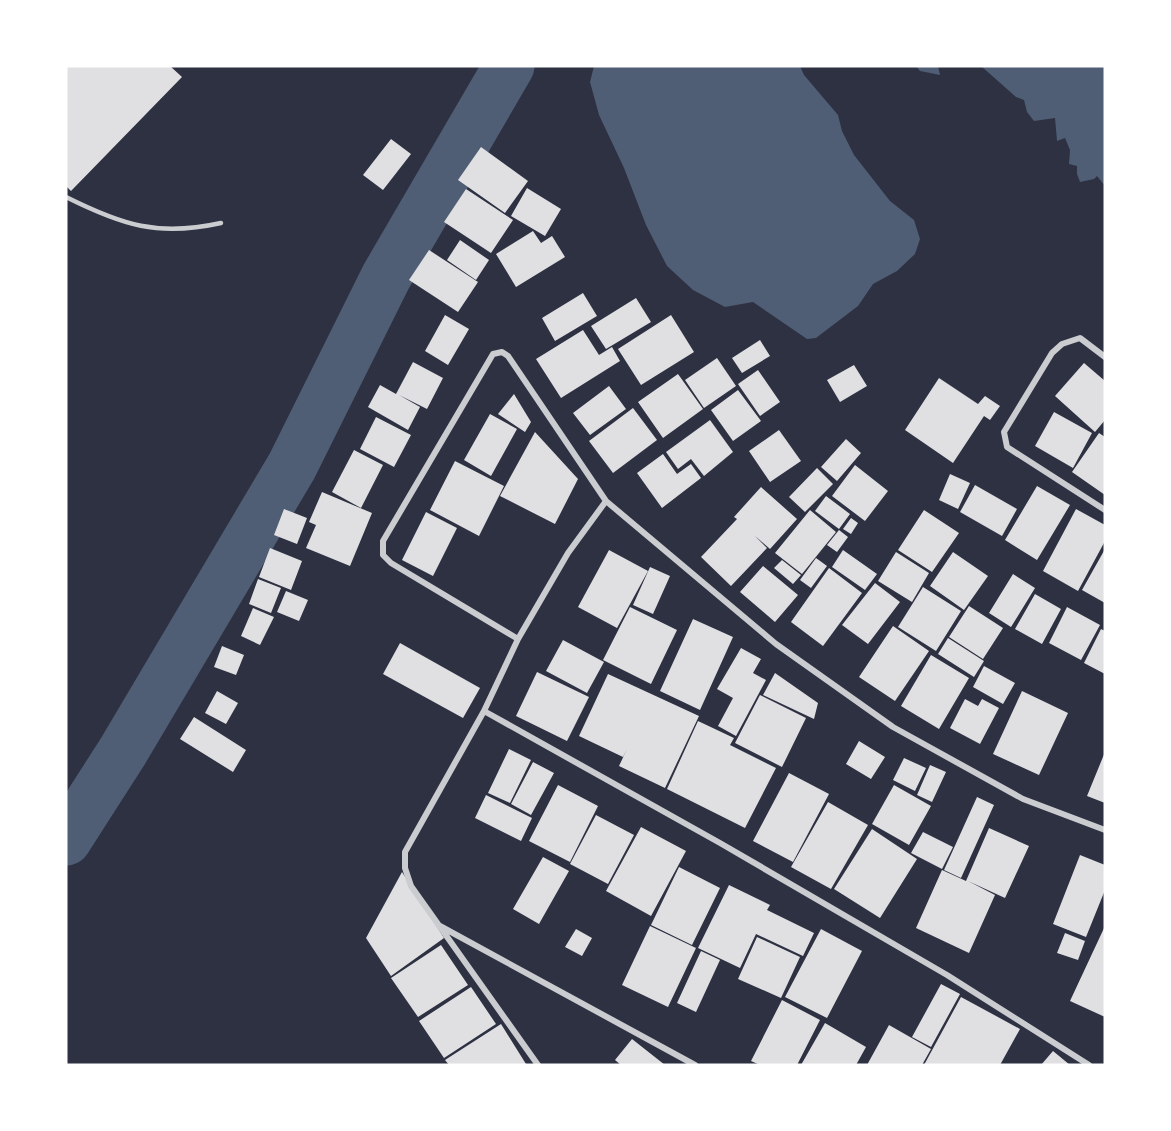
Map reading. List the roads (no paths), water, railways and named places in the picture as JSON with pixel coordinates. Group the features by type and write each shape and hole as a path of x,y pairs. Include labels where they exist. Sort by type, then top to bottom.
{"street":[{"path":"1105,357 1080,338 1062,344 1052,353 1004,432 1007,447 1105,510"},
{"path":"518,639 391,563 383,555 383,541 493,354 502,352 508,356 606,501 776,644 893,727 1023,799 1105,830"},
{"path":"538,1065 411,886 405,868 405,852 484,711 518,639 568,553 606,501"},
{"path":"484,711 720,843 947,975 1089,1065"},
{"path":"439,925 695,1065"}],"lane":[{"path":"66,197 124,222 161,230 198,228 221,223"}],"water":[{"path":"594,66 800,66 804,75 838,115 842,131 854,155 890,201 914,220 920,239 915,254 897,271 873,284 858,306 816,338 807,339 753,302 725,307 693,290 667,266 646,225 624,168 599,115 590,82"},
{"path":"916,66 938,66 940,75 920,71"},
{"path":"981,66 1105,66 1105,186 1097,176 1094,179 1080,182 1077,166 1069,164 1070,150 1065,138 1057,141 1055,118 1034,121 1027,112 1024,100 1016,97"}],"waterway":[{"path":"66,840 123,751 292,466 386,277 509,66"}]}
